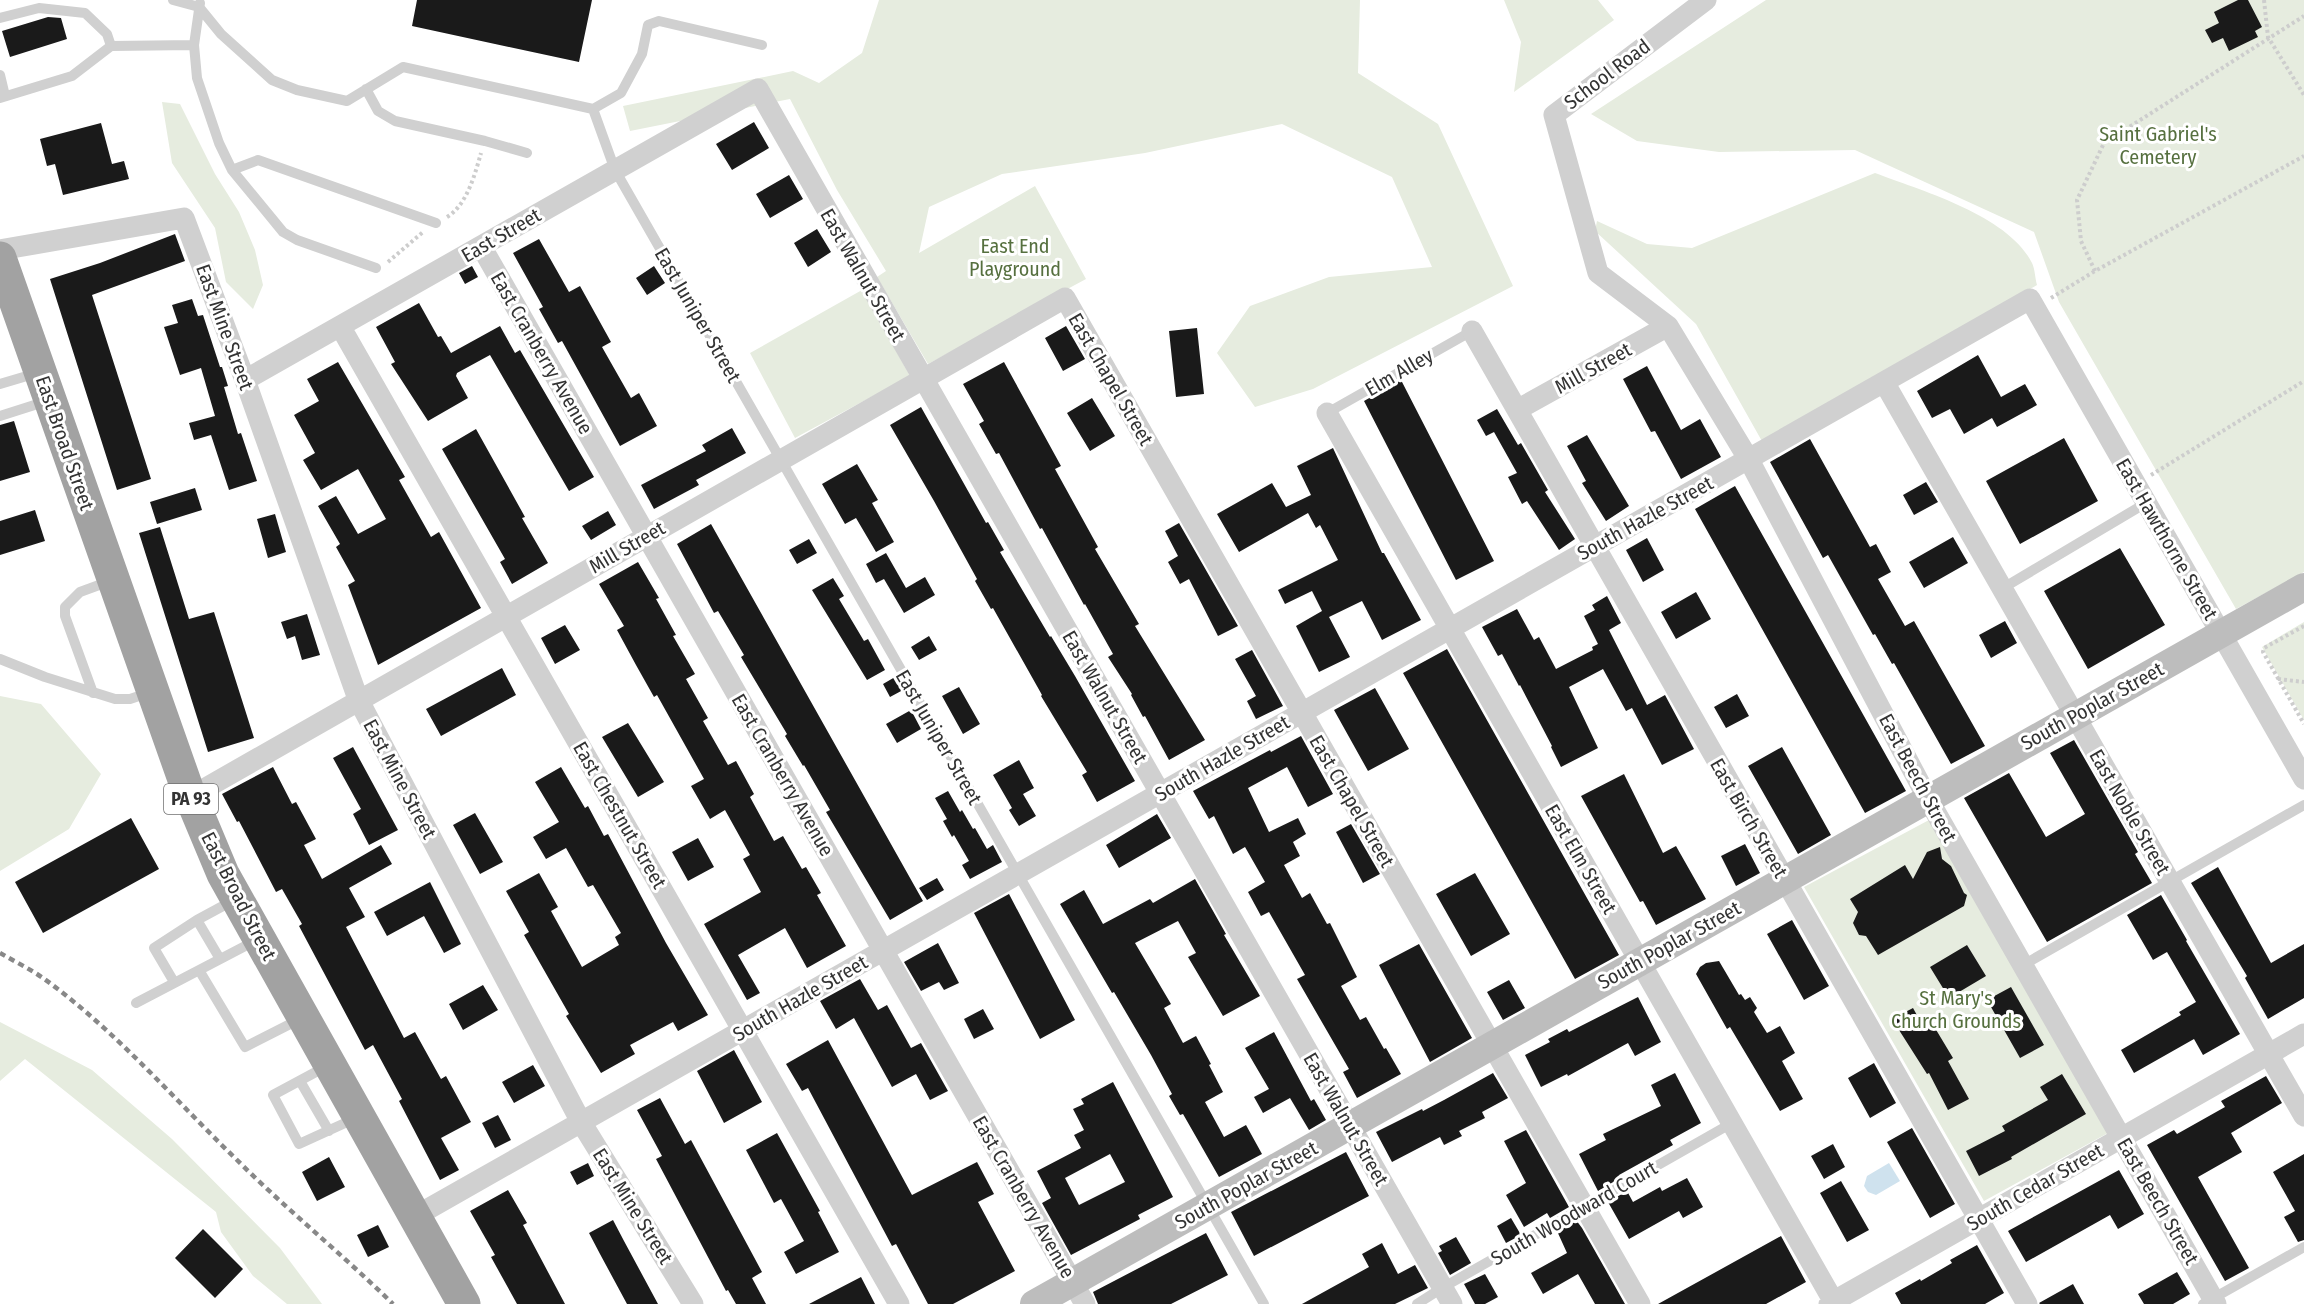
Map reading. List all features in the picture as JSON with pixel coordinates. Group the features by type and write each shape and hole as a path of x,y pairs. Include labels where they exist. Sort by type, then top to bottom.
{"highway":[{"name":"East Broad Street","path":"3,276 45,386 190,797 223,874 464,1304"}],"main road":[{"name":"South Poplar Street","path":"1034,1304 1079,1293 1207,1206 2304,587"}],"street":[{"name":"School Road","path":"1598,273 1554,115 1706,0"},
{"name":"East Street","path":"245,380 758,90"},
{"name":"East Walnut Street","path":"758,90 1447,1296"},
{"name":"East Mine Street","path":"0,250 184,218 245,380 358,699 581,1122 693,1304"},
{"name":"East Cranberry Avenue","path":"481,246 1079,1293"},
{"name":"East Beech Street","path":"1598,273 1668,326 1749,460 1928,799 2122,1138 2211,1302"},
{"name":"Mill Street","path":"190,797 358,699 1065,298"},
{"name":"East Chapel Street","path":"1065,298 1640,1304"},
{"name":"South Hazle Street","path":"414,1217 1884,382 2032,303"},
{"name":"East Hawthorne Street","path":"2032,303 2304,779"},
{"name":"East Chestnut Street","path":"340,326 899,1304"},
{"name":"Mill Street","path":"1517,410 1668,326"},
{"name":"East Birch Street","path":"1472,331 2027,1304"},
{"name":"East Noble Street","path":"1884,382 2304,1116"},
{"name":"East Elm Street","path":"1327,413 1833,1303"},
{"name":"South Cedar Street","path":"1833,1303 2304,1034"}],"lane":[{"path":"173,0 200,4 221,34 272,80 297,90 347,101 403,67 593,109 621,93 642,54 648,25 659,21 762,45"},
{"path":"200,4 194,45 197,78 219,143 232,170 283,231 297,240 376,268"},
{"path":"0,18 39,8 85,13 107,34 111,46"},
{"path":"0,75 3,97 72,76 111,46 194,45"},
{"path":"366,89 378,111 395,121 527,153"},
{"name":"East Juniper Street","path":"593,109 615,170 1264,1304"},
{"path":"232,170 258,160 436,223"},
{"name":"Elm Alley","path":"1327,413 1472,331"},
{"path":"0,384 45,386"},
{"path":"0,416 45,386"},
{"path":"2003,588 2146,503"},
{"path":"93,693 65,616 65,607 80,592 114,580"},
{"path":"0,659 115,699 130,699 153,691"},
{"path":"2023,964 2304,805"},
{"path":"174,982 154,948 236,898"},
{"path":"197,920 220,959"},
{"path":"136,1002 259,939"},
{"path":"199,970 245,1047 303,1017"},
{"path":"330,1065 273,1095 299,1144 358,1117"},
{"path":"300,1081 329,1131"},
{"name":"South Woodward Court","path":"1417,1304 1447,1296 1584,1207 1732,1123"},
{"path":"2211,1302 2304,1247"}],"path":[{"path":"2264,0 2268,37 2304,95"},
{"path":"2095,271 2081,241 2077,200 2104,142 2304,16"},
{"path":"2032,303 2067,290 2095,271 2304,156"},
{"path":"2136,484 2304,381"},
{"path":"2304,626 2264,648 2263,652 2304,723"},
{"path":"2278,679 2304,682"}],"green space":[{"name":"East End Playground","path":"879,0 1360,0 1358,73 1438,124 1513,286 1313,389 1255,407 1217,353 1250,306 1329,277 1432,267 1392,177 1282,124 1145,153 1002,174 929,207 919,253 1035,186 1086,279 928,364 877,277 886,271 837,190 790,99 630,131 623,106 793,71 819,83 862,53"},
{"path":"1504,0 1598,0 1614,20 1514,92 1521,42"},
{"name":"Saint Gabriel's Cemetery","path":"1766,0 2304,0 2304,572 2236,609 2059,302 2034,232 1855,150 1719,152 1637,141 1591,114"},
{"path":"162,102 180,104 215,174 239,212 255,250 263,285 253,309 226,282 215,228 172,163"},
{"path":"1875,173 1962,207 2004,231 2020,246 2032,263 2037,285 1763,443 1696,324 1595,231 1597,221 1647,244 1692,248"},
{"path":"862,290 910,376 795,438 750,353"},
{"path":"2304,622 2304,720 2262,647"},
{"path":"0,696 41,704 101,774 69,829 0,871"},
{"name":"St Mary's Church Grounds","path":"1929,820 2108,1133 1984,1201 1804,887"},
{"path":"0,1022 92,1070 172,1139 280,1248 322,1304 287,1304 253,1276 221,1232 216,1212 25,1059 0,1081"}],"water":[{"path":"1889,1163 1900,1181 1876,1195 1868,1192 1864,1186 1867,1176"}],"building":[{"path":"417,0 592,0 579,62 412,26"},
{"path":"2238,0 2248,0 2262,27 2255,31 2258,37 2229,51 2223,38 2212,43 2205,30 2219,23 2214,12"},
{"path":"48,17 61,18 67,39 10,57 2,31"},
{"path":"754,122 769,148 732,170 716,144"},
{"path":"101,123 112,164 124,161 129,179 63,195 55,164 47,166 40,139"},
{"path":"789,175 803,199 770,218 756,194"},
{"path":"817,229 831,252 808,267 794,243"},
{"path":"175,234 185,261 92,295 151,479 117,490 50,279 100,263"},
{"path":"539,239 569,292 580,286 611,342 602,347 631,398 639,393 657,426 620,446 562,341 558,343 539,309 543,307 513,253"},
{"path":"472,266 478,277 465,284 459,273"},
{"path":"654,266 665,283 647,295 636,278"},
{"path":"192,299 198,316 203,315 220,367 222,367 228,386 224,387 238,434 241,433 257,481 229,490 211,435 194,440 189,423 215,416 201,368 180,375 164,327 178,323 172,305"},
{"path":"419,303 438,337 441,336 451,353 500,326 515,353 520,350 594,477 569,491 490,355 457,373 456,376 468,398 428,421 391,364 395,362 376,327"},
{"path":"1066,326 1085,359 1063,371 1045,338"},
{"path":"1197,328 1204,394 1176,397 1169,331"},
{"path":"1978,355 2001,397 2025,384 2037,405 1997,427 1992,418 1964,434 1950,409 1932,418 1917,391"},
{"path":"338,362 405,477 399,480 431,537 439,532 481,608 378,665 348,585 355,581 336,547 340,544 318,506 336,496 358,534 386,519 358,469 321,490 303,460 315,453 294,415 319,401 307,379"},
{"path":"1004,362 1061,466 1055,469 1098,547 1095,549 1139,624 1135,626 1205,740 1169,760 1108,657 1113,654 1085,604 1042,528 1040,529 999,453 996,454 979,424 984,421 963,384"},
{"path":"1647,366 1681,430 1700,419 1721,457 1681,479 1655,431 1651,432 1623,379"},
{"path":"1401,380 1494,561 1456,580 1364,401"},
{"path":"1092,398 1115,436 1090,451 1067,413"},
{"path":"921,407 986,523 988,522 1004,550 1000,552 1135,781 1097,802 1082,775 1087,772 1041,696 993,608 991,609 975,581 977,579 890,425"},
{"path":"1497,409 1518,445 1521,443 1548,490 1545,492 1575,539 1559,550 1527,501 1522,504 1508,477 1517,473 1494,432 1486,436 1477,420"},
{"path":"14,421 30,472 0,481 0,425"},
{"path":"732,428 746,453 696,480 699,485 654,509 641,485 706,451 702,445"},
{"path":"476,429 548,563 512,584 500,562 505,559 442,449"},
{"path":"1587,435 1629,506 1606,521 1582,483 1586,481 1567,446"},
{"path":"2064,438 2098,501 2020,544 1986,481"},
{"path":"1810,439 1870,547 1876,544 1891,572 1878,579 1905,626 1914,621 1985,746 1951,764 1894,663 1892,664 1875,634 1873,635 1828,555 1823,558 1770,462"},
{"path":"1333,448 1382,553 1421,620 1382,640 1362,601 1329,617 1350,657 1319,672 1296,626 1322,611 1312,591 1285,604 1278,590 1338,560 1320,525 1316,528 1308,513 1239,552 1217,514 1272,483 1286,507 1311,495 1297,466"},
{"path":"857,464 878,500 872,503 894,542 876,552 856,518 845,524 822,484"},
{"path":"1926,482 1938,502 1914,515 1903,495"},
{"path":"1735,486 1906,791 1865,813 1695,509"},
{"path":"195,488 202,510 157,524 150,502"},
{"path":"35,510 45,541 0,555 0,521"},
{"path":"608,511 616,525 591,540 582,526"},
{"path":"275,514 286,552 268,558 257,519"},
{"path":"1179,523 1238,626 1218,636 1189,579 1180,584 1168,562 1178,556 1165,531"},
{"path":"711,524 923,901 890,920 826,812 830,810 741,657 744,655 718,611 714,613 677,544"},
{"path":"160,527 189,619 214,612 254,738 208,752 139,533"},
{"path":"1953,537 1968,563 1924,588 1909,562"},
{"path":"1647,538 1664,570 1643,582 1626,550"},
{"path":"809,539 817,553 797,564 789,550"},
{"path":"2120,548 2165,625 2088,669 2044,591"},
{"path":"886,553 906,588 925,577 935,595 904,613 884,579 876,583 866,564"},
{"path":"638,562 659,598 656,599 676,635 673,636 695,674 686,679 708,718 703,721 728,765 736,761 754,794 750,797 774,841 783,836 802,869 806,867 821,893 817,895 846,946 807,968 785,928 738,955 760,993 747,1000 704,924 761,892 743,859 750,855 725,810 710,819 691,786 704,779 657,695 654,697 617,630 624,626 599,584"},
{"path":"833,578 844,596 839,599 864,641 868,639 885,670 867,680 812,590"},
{"path":"1696,592 1711,619 1676,639 1661,612"},
{"path":"1607,596 1621,623 1609,630 1647,705 1665,695 1694,749 1662,765 1632,708 1626,711 1603,669 1569,687 1598,748 1561,767 1520,685 1502,654 1498,656 1482,627 1517,609 1534,640 1539,637 1556,669 1593,650 1592,647 1598,644 1584,616 1595,610 1592,605"},
{"path":"307,614 320,655 302,660 295,636 287,639 281,622"},
{"path":"2005,621 2017,643 1991,658 1979,635"},
{"path":"565,625 580,650 555,664 541,638"},
{"path":"929,636 937,650 919,660 911,647"},
{"path":"1447,649 1619,955 1575,979 1403,673"},
{"path":"1252,650 1283,706 1256,719 1247,701 1256,696 1235,659"},
{"path":"502,668 516,695 441,736 426,709"},
{"path":"895,677 903,690 890,697 883,684"},
{"path":"959,687 980,724 963,734 942,696"},
{"path":"1375,688 1409,749 1368,771 1334,710"},
{"path":"1737,694 1749,716 1726,728 1714,707"},
{"path":"911,710 921,729 897,743 886,724"},
{"path":"628,723 664,782 638,797 602,737"},
{"path":"1301,736 1333,794 1308,807 1287,767 1248,788 1269,832 1298,818 1306,834 1293,842 1300,856 1284,865 1302,898 1310,893 1327,924 1330,923 1357,977 1341,986 1360,1020 1366,1017 1401,1074 1357,1098 1343,1072 1349,1069 1297,979 1305,975 1269,912 1261,916 1248,892 1265,882 1245,847 1233,854 1214,816 1209,819 1193,791"},
{"path":"2074,740 2138,852 2135,854 2152,883 2047,942 1964,798 2009,773 2046,837 2085,814 2050,753"},
{"path":"353,747 398,830 369,845 353,814 361,809 333,758"},
{"path":"1782,747 1831,835 1798,854 1748,766"},
{"path":"1019,760 1034,788 1023,794 1036,816 1019,826 1009,810 1012,808 993,775"},
{"path":"273,767 292,804 296,802 316,839 304,845 322,879 381,845 392,864 349,888 365,917 346,927 404,1038 415,1032 441,1079 446,1076 471,1122 441,1138 459,1170 440,1180 399,1101 402,1099 373,1045 365,1050 299,926 302,924 282,889 276,892 239,821 237,822 222,794"},
{"path":"561,767 585,808 588,806 604,836 608,834 666,943 708,1015 678,1031 673,1022 630,1045 635,1054 601,1073 566,1016 569,1014 524,935 529,932 506,891 539,873 558,907 551,911 582,967 619,945 615,937 621,933 593,885 588,887 566,848 546,859 533,837 559,822 535,782"},
{"path":"1624,774 1663,853 1676,846 1706,899 1656,925 1643,901 1640,902 1581,796"},
{"path":"948,791 987,849 993,845 1002,862 970,879 962,865 969,861 943,821 947,819 935,798"},
{"path":"475,813 503,862 480,874 453,825"},
{"path":"1157,814 1171,838 1119,868 1106,845"},
{"path":"131,818 159,869 43,933 15,882"},
{"path":"1351,824 1380,874 1363,883 1336,832"},
{"path":"698,838 714,867 688,881 672,852"},
{"path":"1745,844 1760,873 1736,886 1721,856"},
{"path":"1940,847 1942,859 1951,866 1967,895 1964,906 1878,955 1866,936 1859,935 1853,923 1858,912 1850,899 1905,865 1913,879 1927,852"},
{"path":"2218,867 2271,963 2304,944 2304,998 2268,1019 2245,978 2247,976 2191,883"},
{"path":"1475,873 1510,934 1471,956 1436,894"},
{"path":"937,878 944,890 927,900 919,888"},
{"path":"1195,879 1226,934 1224,935 1260,996 1223,1016 1188,957 1196,953 1178,921 1135,943 1171,1004 1164,1008 1183,1043 1196,1036 1211,1064 1209,1065 1223,1092 1205,1102 1224,1137 1246,1125 1262,1154 1219,1177 1183,1114 1180,1115 1169,1096 1172,1094 1151,1055 1060,904 1084,890 1103,924 1150,899 1153,903"},
{"path":"430,882 461,944 444,953 424,916 387,936 374,912"},
{"path":"1009,894 1075,1020 1040,1039 974,913"},
{"path":"2161,895 2240,1034 2203,1055 2194,1039 2134,1073 2121,1050 2181,1015 2179,1012 2196,1002 2167,952 2153,960 2127,915"},
{"path":"1792,920 1829,986 1804,1000 1767,934"},
{"path":"938,943 959,983 944,990 939,982 921,991 904,962"},
{"path":"1419,944 1472,1038 1430,1062 1379,965"},
{"path":"1967,945 1986,976 1949,998 1930,967"},
{"path":"1719,961 1739,995 1741,994 1745,1000 1750,997 1757,1008 1754,1012 1767,1033 1780,1026 1795,1053 1782,1061 1803,1099 1780,1111 1730,1027 1727,1029 1696,974 1706,963"},
{"path":"860,979 878,1010 887,1005 911,1048 921,1043 948,1091 930,1100 916,1074 892,1087 854,1018 836,1029 820,1001"},
{"path":"1509,980 1525,1008 1503,1020 1487,992"},
{"path":"483,985 498,1010 463,1030 449,1004"},
{"path":"2011,987 2044,1045 2020,1058 1987,1000"},
{"path":"1638,997 1661,1042 1635,1056 1628,1043 1568,1076 1567,1074 1541,1087 1525,1055 1550,1042 1548,1039 1567,1029 1569,1032"},
{"path":"1913,1008 1924,1028 1932,1023 1953,1058 1948,1061 1969,1099 1948,1110 1929,1073 1927,1074 1892,1019"},
{"path":"983,1009 994,1029 974,1039 964,1019"},
{"path":"1274,1032 1311,1101 1314,1099 1326,1120 1309,1130 1290,1098 1263,1113 1254,1097 1269,1089 1245,1048"},
{"path":"828,1040 912,1195 977,1162 994,1194 978,1202 1015,1271 953,1304 928,1304 896,1244 892,1246 808,1088 802,1091 786,1064"},
{"path":"734,1050 762,1102 724,1123 697,1071"},
{"path":"1874,1063 1896,1103 1870,1118 1848,1078"},
{"path":"533,1065 545,1086 514,1103 502,1082"},
{"path":"1493,1073 1508,1098 1482,1112 1485,1118 1459,1131 1462,1136 1444,1145 1440,1137 1392,1162 1376,1132 1422,1109 1423,1111"},
{"path":"1675,1073 1701,1123 1670,1140 1673,1145 1619,1175 1620,1178 1598,1191 1579,1154 1606,1140 1603,1134 1661,1106 1651,1085"},
{"path":"2062,1074 2086,1114 2011,1157 2012,1159 1979,1176 1966,1151 2005,1131 2002,1126 2048,1100 2040,1087"},
{"path":"2266,1076 2282,1103 2231,1133 2242,1152 2198,1177 2249,1268 2225,1281 2147,1145 2174,1130 2177,1134 2225,1107 2221,1101"},
{"path":"1113,1082 1173,1197 1138,1215 1140,1219 1071,1255 1042,1203 1051,1198 1037,1171 1081,1148 1074,1135 1084,1130 1073,1109 1084,1104 1081,1099","holes":["1110,1154 1125,1182 1079,1205 1065,1178"]},
{"path":"660,1098 685,1144 691,1140 762,1272 752,1278 766,1304 736,1304 728,1290 726,1291 656,1159 662,1156 637,1110"},
{"path":"498,1115 511,1140 495,1148 482,1123"},
{"path":"1912,1128 1955,1204 1930,1218 1887,1142"},
{"path":"1526,1130 1569,1207 1550,1218 1547,1213 1524,1227 1506,1195 1526,1183 1504,1141"},
{"path":"777,1133 820,1211 818,1212 839,1252 796,1274 784,1252 804,1241 781,1199 774,1203 746,1150"},
{"path":"1833,1144 1845,1167 1824,1179 1811,1156"},
{"path":"1346,1152 1369,1196 1254,1256 1231,1212"},
{"path":"2304,1154 2304,1240 2298,1242 2284,1217 2295,1211 2273,1172"},
{"path":"329,1157 345,1187 317,1201 302,1172"},
{"path":"588,1163 594,1176 577,1185 570,1172"},
{"path":"2119,1170 2144,1214 2118,1229 2110,1215 2026,1262 2008,1231"},
{"path":"1687,1178 1703,1207 1683,1218 1679,1211 1629,1239 1608,1202 1627,1191 1633,1202 1660,1187 1662,1191"},
{"path":"1841,1181 1869,1230 1847,1242 1820,1193"},
{"path":"508,1190 527,1223 523,1225 565,1304 517,1304 491,1257 495,1255 470,1211"},
{"path":"1511,1218 1521,1235 1506,1243 1497,1226"},
{"path":"613,1220 658,1304 627,1304 600,1254 589,1233"},
{"path":"1576,1220 1625,1304 1595,1304 1578,1274 1543,1294 1531,1273 1567,1253 1557,1231"},
{"path":"378,1225 389,1247 368,1257 357,1235"},
{"path":"203,1229 243,1269 215,1298 175,1258"},
{"path":"1206,1233 1228,1275 1171,1304 1098,1304 1093,1292"},
{"path":"1781,1236 1806,1282 1766,1304 1658,1304"},
{"path":"1456,1237 1471,1263 1450,1275 1438,1253 1442,1251 1439,1246"},
{"path":"1382,1243 1398,1274 1415,1265 1428,1288 1395,1304 1302,1304 1369,1267 1362,1254"},
{"path":"1977,1245 2004,1293 1985,1304 1901,1304 1895,1293 1952,1263 1950,1260"},
{"path":"2177,1272 2190,1294 2173,1304 2144,1304 2138,1294"},
{"path":"1485,1274 1498,1297 1485,1304 1475,1304 1464,1284"},
{"path":"861,1277 875,1304 809,1304"},
{"path":"2073,1284 2084,1304 2039,1303"}],"railway":[{"path":"0,953 43,978 95,1020 255,1178 393,1304"}]}
